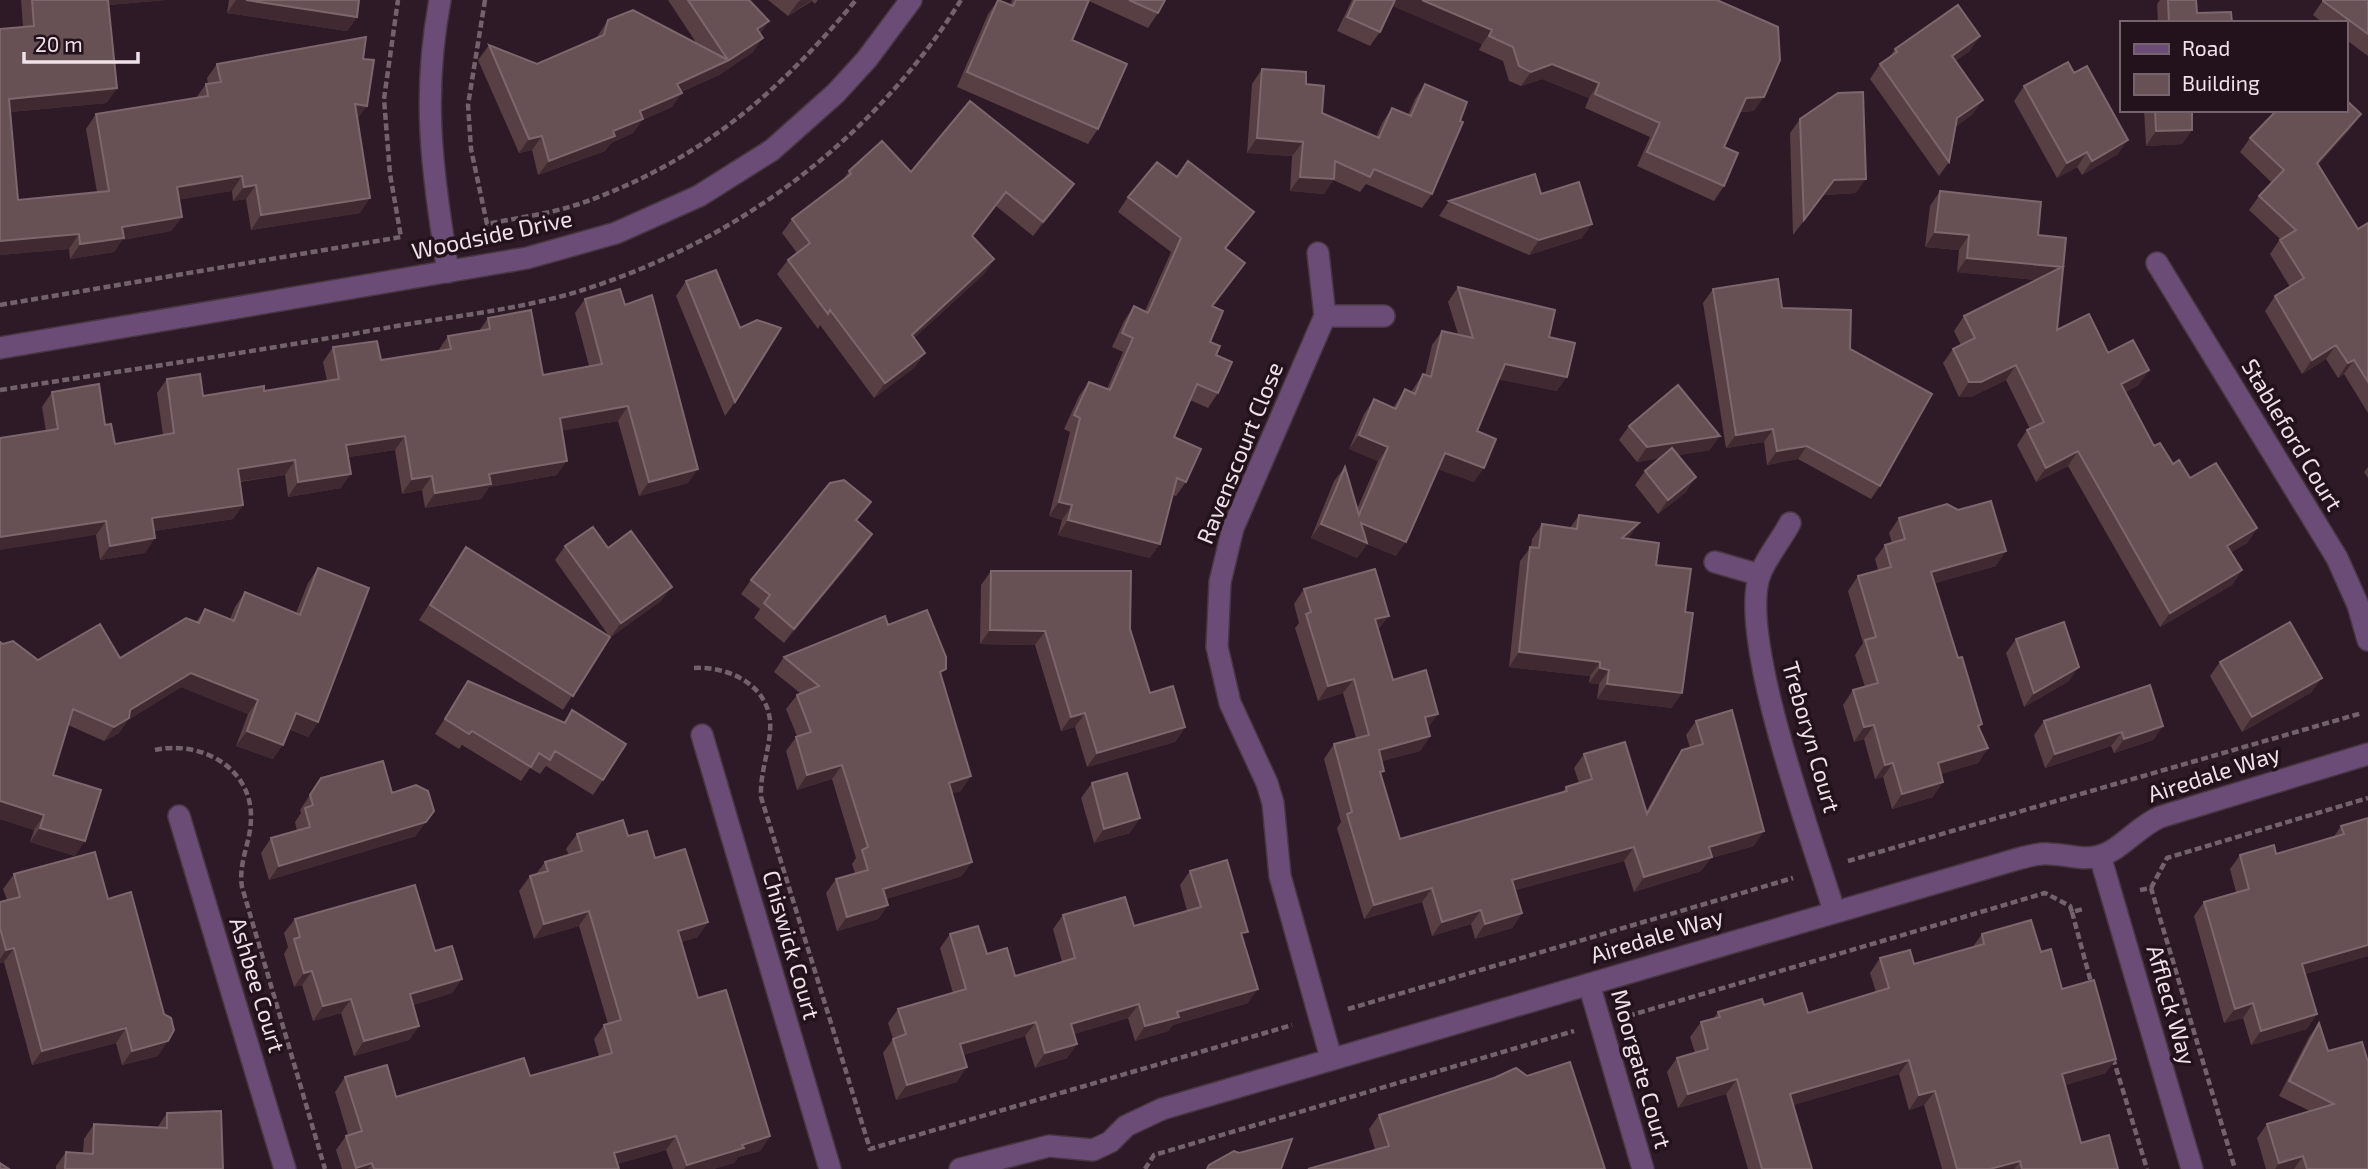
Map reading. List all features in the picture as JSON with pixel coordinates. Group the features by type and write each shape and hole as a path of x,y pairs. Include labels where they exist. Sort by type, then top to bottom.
{"street":[{"path":"440,0 431,58 428,111 432,164 448,272"},
{"name":"Woodside Drive","path":"0,348 527,258 616,233 699,195 737,173 805,123 867,59 911,0"},
{"name":"Ravenscourt Close","path":"1318,253 1325,316 1233,528 1220,582 1217,647 1230,703 1268,783 1273,803 1280,876 1331,1058"},
{"name":"Stableford Court","path":"2157,263 2337,558 2358,605 2368,640"},
{"path":"1325,316 1384,316"},
{"name":"Treboryn Court","path":"1790,523 1760,575 1757,614 1763,668 1834,911"},
{"path":"1715,562 1760,575"},
{"name":"Chiswick Court","path":"702,735 830,1169"},
{"name":"Airedale Way","path":"960,1169 1049,1146 1096,1160 1126,1126 1141,1117 1331,1058 2021,858 2048,853 2079,859 2101,856 2117,848 2144,824 2160,817 2368,754"},
{"name":"Ashbee Court","path":"179,816 285,1169"},
{"name":"Affleck Way","path":"2101,856 2192,1169"},
{"name":"Moorgate Court","path":"1589,984 1643,1169"}],"path":[{"path":"0,305 401,237 390,174 384,99 398,0"},
{"path":"485,0 468,105 471,149 487,224 575,205 638,179 704,145 758,103 810,56 856,0"},
{"path":"694,668 712,667 743,677 762,697 770,713 770,733 760,778 761,797 870,1149 1298,1023"},
{"path":"1844,863 2362,713"},
{"path":"155,750 189,747 226,763 239,777 249,798 251,819 242,860 242,887 325,1169"},
{"path":"2235,1169 2151,888 2167,858 2368,798"},
{"path":"1343,1010 1801,876"},
{"path":"2140,891 2151,888"},
{"path":"1628,1016 2045,893 2070,906 2093,989"},
{"path":"2072,912 2083,909"},
{"path":"1145,1169 1154,1155 1579,1030"},
{"path":"2112,1054 2147,1169"}],"building":[{"path":"32,0 108,0 117,88 9,99 18,200 109,191 96,114 208,96 206,84 221,82 217,64 366,37 363,59 374,60 367,106 355,104 370,198 261,215 256,185 244,187 242,176 177,187 182,217 122,227 124,238 80,244 79,234 0,241 0,29 34,26"},
{"path":"246,0 359,0 357,17"},
{"path":"688,0 749,0 769,21 757,29 763,38 729,60 677,84 682,93 640,111 643,119 613,131 615,136 549,161 542,136 529,139 489,45 537,64 604,35 608,20 633,10 728,60"},
{"path":"998,0 1013,6 1016,0 1089,0 1072,40 1127,64 1098,129 967,72"},
{"path":"1129,0 1165,0 1158,13"},
{"path":"1355,0 1395,0 1380,32 1347,17"},
{"path":"1422,0 1717,0 1778,27 1780,60 1764,97 1746,98 1724,147 1738,153 1724,186 1647,152 1660,123 1595,94 1599,83 1552,64 1531,72 1519,66 1513,47 1489,36 1492,30"},
{"path":"2168,0 2196,0 2197,13 2231,12 2232,21 2169,21"},
{"path":"2368,0 2368,34 2323,1"},
{"path":"1958,5 1980,36 1952,56 1983,100 1957,118 1949,162 1880,64 1897,52 1895,49"},
{"path":"2068,62 2074,73 2087,66 2128,140 2092,161 2087,152 2067,163 2024,86"},
{"path":"1262,69 1306,72 1306,84 1324,86 1322,113 1379,138 1392,108 1411,116 1425,84 1467,102 1460,121 1463,122 1432,194 1374,169 1370,177 1335,161 1334,179 1300,177 1303,142 1257,138"},
{"path":"1863,92 1866,179 1834,180 1804,220 1800,119 1838,93"},
{"path":"970,101 1074,184 1043,222 1006,192 972,236 994,259 912,335 925,353 885,383 788,260 810,243 792,219 851,174 849,171 882,141 911,172"},
{"path":"2347,101 2361,114 2317,163 2358,229 2368,223 2368,382 2354,360 2348,363 2336,345 2312,360 2275,296 2304,278 2280,240 2296,230 2259,196 2284,170 2250,138 2275,112 2347,112"},
{"path":"2155,112 2192,112 2192,130 2156,131"},
{"path":"1188,161 1254,212 1225,248 1245,263 1212,306 1223,311 1210,342 1220,346 1216,355 1232,362 1218,393 1197,384 1174,437 1201,449 1186,482 1177,478 1160,544 1068,520 1072,505 1059,502 1080,418 1074,415 1089,382 1110,390 1133,338 1122,333 1134,306 1148,313 1181,238 1128,197 1157,162 1177,177"},
{"path":"1535,174 1541,194 1579,182 1592,224 1539,240 1449,201"},
{"path":"1940,191 2041,202 2038,235 2066,238 2057,330 2089,314 2108,353 2133,340 2149,370 2121,384 2154,446 2160,443 2173,464 2179,460 2190,478 2216,463 2257,528 2227,546 2242,570 2170,613 2078,451 2046,468 2027,430 2044,422 2016,365 1981,382 1969,382 1953,349 1975,338 1964,316 2062,267 1967,258 1969,235 1935,232"},
{"path":"716,270 740,328 757,320 781,328 735,402 686,281"},
{"path":"1778,279 1782,308 1851,310 1850,349 1932,394 1880,486 1807,446 1777,451 1773,429 1736,435 1713,289"},
{"path":"1458,287 1555,310 1549,337 1575,343 1567,377 1505,364 1477,431 1496,439 1484,468 1445,453 1406,542 1361,523 1367,543 1321,524 1345,467 1359,515 1388,447 1359,435 1374,399 1396,409 1405,389 1415,394 1423,374 1431,377 1442,331 1473,338"},
{"path":"620,289 625,305 652,295 698,469 649,482 628,406 560,418 567,461 489,474 491,484 435,493 432,476 412,479 405,436 346,445 351,474 298,482 295,460 238,469 243,505 152,518 155,538 110,546 106,521 0,537 0,438 58,429 52,392 99,384 105,425 111,424 115,444 174,433 167,379 200,374 203,396 264,386 264,391 339,379 333,347 377,341 381,360 451,349 448,336 490,329 488,318 531,310 543,375 602,364 585,299"},
{"path":"1678,385 1720,436 1647,447 1629,426"},
{"path":"1672,448 1696,477 1668,500 1645,471"},
{"path":"844,480 871,502 856,520 872,534 794,629 764,603 770,595 751,580 830,483"},
{"path":"1991,501 2006,551 1931,572 1958,658 1962,657 1982,724 1978,726 1988,748 1938,763 1943,782 1902,794 1893,763 1885,765 1874,725 1864,727 1853,690 1878,683 1865,640 1876,637 1858,576 1891,567 1885,545 1905,539 1899,518 1947,504 1958,510"},
{"path":"1579,515 1639,523 1622,538 1659,543 1656,565 1691,569 1685,612 1693,613 1682,693 1607,684 1609,670 1600,668 1600,662 1519,652 1530,547 1539,548 1542,524 1577,529"},
{"path":"593,527 608,548 631,531 672,587 621,623 565,546"},
{"path":"466,547 610,637 573,696 430,605"},
{"path":"318,568 369,588 318,722 296,713 283,745 247,731 258,700 191,673 130,710 129,718 114,727 73,709 53,775 101,790 85,841 40,828 44,815 0,801 0,642 3,644 13,641 38,660 100,624 120,658 186,618 199,623 205,609 234,621 245,592 300,615"},
{"path":"1375,569 1389,616 1375,619 1393,680 1426,670 1438,714 1425,717 1430,736 1379,750 1384,771 1380,772 1400,839 1567,791 1566,787 1592,779 1584,754 1625,742 1647,814 1682,750 1703,744 1696,721 1732,710 1764,831 1709,847 1712,857 1644,877 1634,847 1512,880 1522,913 1485,924 1481,910 1442,922 1432,888 1374,905 1347,814 1352,812 1334,744 1369,735 1354,679 1328,686 1306,614 1311,612 1304,589"},
{"path":"991,571 1131,571 1130,629 1150,693 1173,686 1185,727 1097,753 1085,713 1071,717 1045,631 990,630"},
{"path":"927,610 946,657 946,669 940,672 971,776 949,783 972,862 883,889 888,905 847,917 836,879 868,870 862,850 868,847 842,765 807,775 796,737 811,732 797,695 819,686 784,657 885,616 888,625"},
{"path":"2064,622 2079,667 2034,693 2016,639"},
{"path":"2290,622 2322,678 2252,717 2220,662"},
{"path":"468,681 565,723 572,710 626,744 603,780 555,751 550,760 539,753 531,767 472,731 469,734 445,719"},
{"path":"2150,685 2163,726 2124,739 2122,732 2055,754 2044,721"},
{"path":"383,761 392,793 416,785 428,791 434,811 426,822 279,866 271,838 310,827 305,808 313,805 310,795 321,778"},
{"path":"1127,773 1140,818 1104,829 1092,783"},
{"path":"2368,818 2368,945 2302,964 2317,1014 2261,1031 2253,1003 2235,1009 2204,902 2249,889 2240,855 2274,845 2276,854 2344,834 2341,826"},
{"path":"623,820 628,836 647,831 655,858 685,849 708,922 678,931 698,998 726,990 770,1136 742,1145 744,1148 687,1165 676,1136 614,1153 619,1169 374,1169 372,1163 356,1168 346,1136 362,1131 345,1077 387,1065 396,1097 524,1058 530,1076 612,1053 604,1025 621,1020 589,911 544,924 530,876 548,871 545,862 582,851 577,834"},
{"path":"95,852 108,899 131,892 164,1014 171,1018 174,1030 168,1041 132,1051 126,1028 42,1051 14,948 6,950 0,928 0,902 20,897 14,874"},
{"path":"1227,860 1248,932 1241,933 1258,989 1177,1012 1179,1017 1145,1026 1139,1004 1071,1024 1077,1044 1045,1053 1036,1022 960,1044 967,1067 907,1085 893,1039 906,1034 898,1009 966,989 950,934 978,926 987,954 1007,948 1015,976 1075,958 1063,915 1125,897 1134,926 1201,907 1190,871"},
{"path":"415,885 435,951 452,946 462,979 410,994 419,1026 364,1041 351,999 323,1006 312,971 304,973 294,939 300,937 295,919"},
{"path":"2031,920 2041,952 2051,949 2062,989 2094,980 2116,1059 2062,1074 2081,1143 2109,1135 2118,1169 2022,1169 2020,1161 1990,1169 1957,1169 1935,1091 1919,1095 1909,1060 1790,1094 1812,1169 1762,1169 1737,1079 1688,1094 1677,1058 1708,1049 1701,1022 1720,1017 1718,1012 1762,999 1764,1005 1802,993 1808,1013 1889,988 1880,958 1910,950 1914,964 1984,944 1982,934"},
{"path":"2319,1023 2328,1051 2362,1042 2368,1062 2368,1169 2307,1169 2303,1156 2279,1163 2267,1124 2334,1104 2289,1081"},
{"path":"1570,1062 1605,1169 1308,1169 1389,1146 1379,1115 1494,1078 1516,1068 1527,1076"},
{"path":"221,1111 223,1169 65,1169 66,1152 93,1154 94,1124 167,1128 167,1113"},
{"path":"1292,1139 1281,1169 1207,1169 1209,1165 1234,1151 1239,1153"}]}
